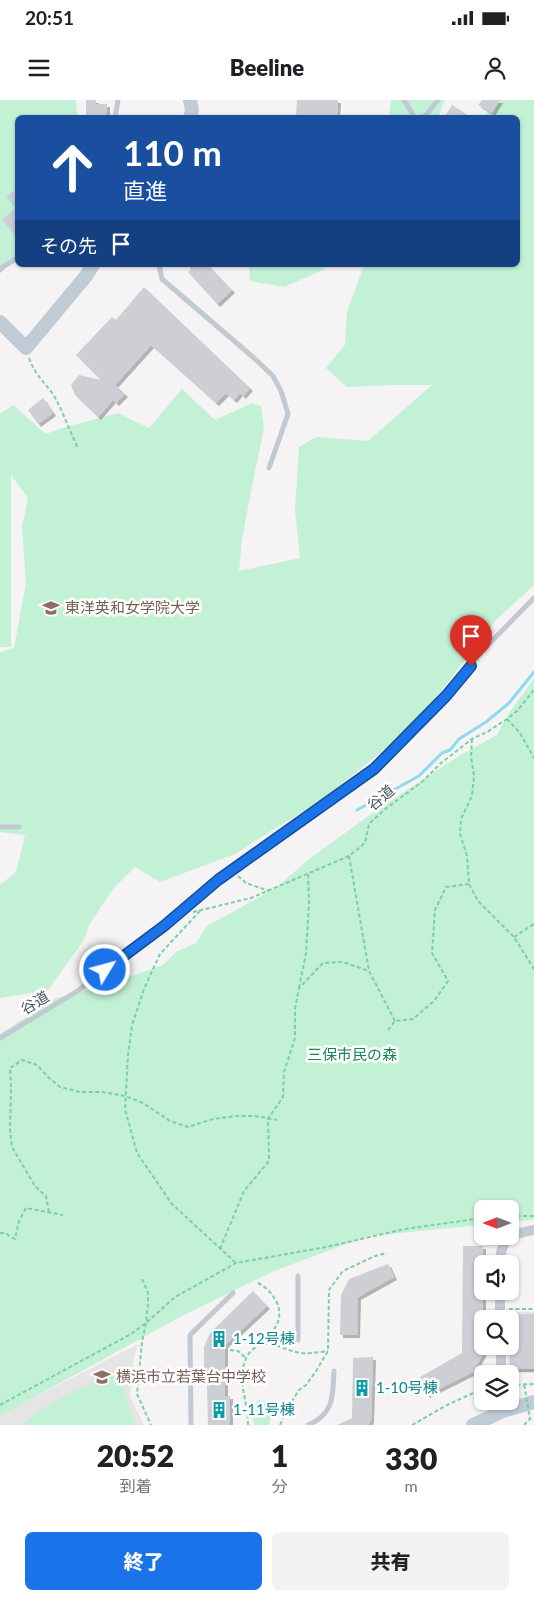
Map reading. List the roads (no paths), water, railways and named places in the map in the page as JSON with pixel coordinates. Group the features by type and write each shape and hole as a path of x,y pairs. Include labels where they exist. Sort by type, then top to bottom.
{"street":[{"path":"190,100 191,115"},
{"path":"0,322 26,348 91,267"},
{"path":"501,1255 505,1240 513,1234 534,1230"},
{"path":"519,1404 534,1402"},
{"path":"472,1425 496,1410"}],"lane":[{"path":"116,115 118,100"},
{"path":"404,100 413,115"},
{"path":"426,115 438,100"},
{"path":"0,270 15,260"},
{"path":"159,267 162,279 273,376 281,391 288,414 269,468"},
{"name":"谷道","path":"0,1038 76,992 231,870 374,769 446,696 483,650 534,598"},
{"path":"0,827 19,827"},
{"path":"298,1276 298,1340"},
{"path":"191,1425 190,1335 233,1293"},
{"path":"308,1425 330,1408 333,1395 334,1371"}],"waterway":[{"path":"357,810 419,776 442,753 450,750 459,739 486,722 509,703 534,672"}],"place":[{"name":"東洋英和女学院大学","path":"51,608"},
{"name":"1-12号棟","path":"219,1339"},
{"name":"横浜市立若葉台中学校","path":"102,1377"},
{"name":"1-10号棟","path":"362,1388"},
{"name":"1-11号棟","path":"219,1410"}],"park label":[{"name":"三保市民の森","path":"352,1055"}]}
